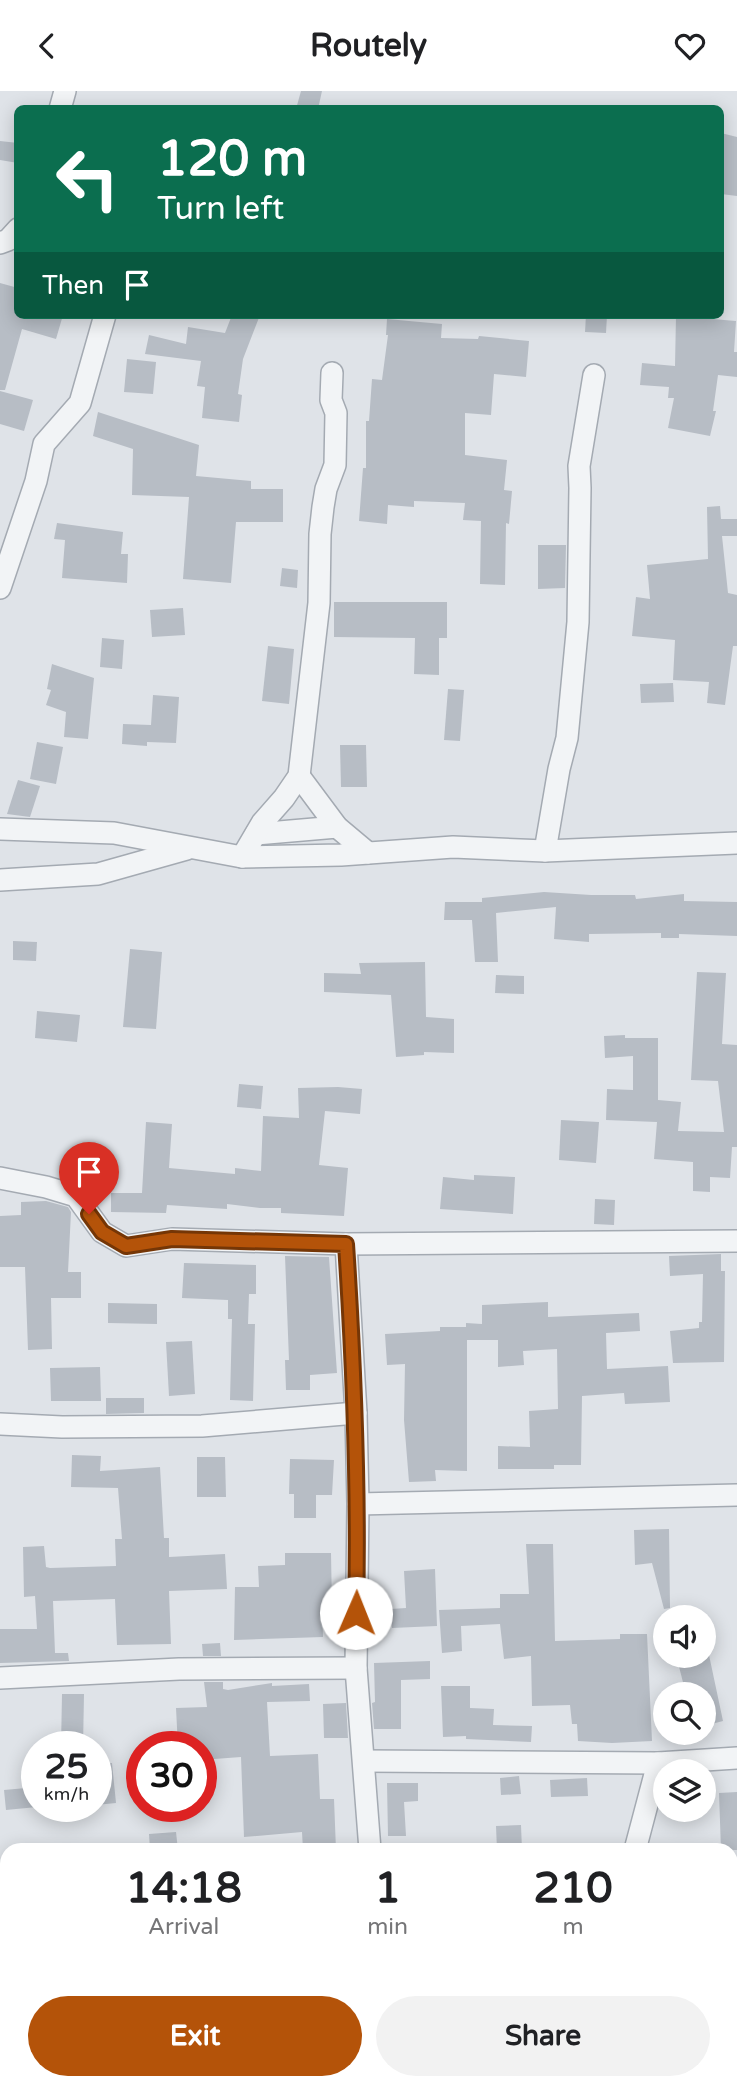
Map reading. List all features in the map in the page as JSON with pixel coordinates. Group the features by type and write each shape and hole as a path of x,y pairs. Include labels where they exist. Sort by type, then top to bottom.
{"street":[{"path":"0,588 36,481 44,444 80,403 104,319"},
{"path":"242,857 299,776 319,603 323,507 335,465 336,413 331,400 332,373"},
{"path":"545,851 567,738 578,622 579,466 594,376"},
{"path":"299,776 337,827 368,853"},
{"path":"256,834 337,827"},
{"path":"0,829 114,834 242,857 453,847 545,851 737,843"},
{"path":"0,880 98,874 193,848"},
{"path":"0,1178 76,1196 102,1232 126,1246 172,1239 346,1244 737,1241"},
{"path":"346,1244 356,1413 356,1668 370,1843"},
{"path":"0,1423 62,1427 202,1426 356,1413"},
{"path":"358,1504 737,1495"},
{"path":"0,1678 179,1669 356,1668"},
{"path":"716,1759 737,1758"},
{"path":"364,1761 653,1763"},
{"path":"637,1843 653,1782"}],"building":[{"path":"301,91 322,91 319,105 297,105"},
{"path":"724,134 737,137 737,196 724,194"},
{"path":"0,141 14,143 14,162 0,160"},
{"path":"0,283 14,287 14,319 62,319 56,339 22,329 5,390 0,390"},
{"path":"230,319 258,319 243,359 238,394 242,395 239,422 202,418 205,387 197,386 201,361 145,354 149,335 186,344 188,327 225,333"},
{"path":"387,319 442,324 441,338 478,339 479,336 529,341 526,377 494,374 491,415 465,413 465,455 507,460 504,490 512,491 509,524 506,523 505,585 480,584 481,521 463,520 465,503 414,501 414,507 388,505 387,524 359,521 363,468 366,468 366,421 369,421 372,379 382,380 388,335"},
{"path":"586,319 607,319 606,333 585,332"},
{"path":"676,319 736,321 734,352 737,352 737,377 718,375 713,411 716,411 710,436 668,428 674,398 668,398 669,387 640,385 642,363 675,366"},
{"path":"127,359 156,362 153,394 124,392"},
{"path":"0,391 33,400 24,431 0,424"},
{"path":"98,412 199,445 196,476 251,481 251,489 283,489 283,522 236,522 231,583 183,579 189,497 132,495 133,449 93,436"},
{"path":"720,506 721,519 737,519 737,536 722,536 728,593 737,595 737,646 733,646 725,705 707,703 709,682 673,680 675,640 632,636 636,597 650,599 647,565 708,559 707,507"},
{"path":"57,523 123,532 121,554 128,554 127,583 62,578 65,540 54,539"},
{"path":"538,545 566,545 565,588 538,589"},
{"path":"282,568 298,570 297,588 280,586"},
{"path":"334,602 447,602 447,638 439,638 439,675 414,674 415,638 334,637"},
{"path":"183,608 185,635 152,637 150,610"},
{"path":"102,638 124,640 122,669 100,667"},
{"path":"268,646 294,649 289,704 262,701"},
{"path":"52,664 94,678 88,739 64,737 66,712 46,705 51,690 47,689"},
{"path":"673,683 674,702 641,703 640,684"},
{"path":"448,689 464,690 460,741 444,740"},
{"path":"153,695 179,697 176,743 147,742 147,746 122,744 123,724 151,725"},
{"path":"37,742 63,747 56,784 30,779"},
{"path":"340,745 366,745 367,787 341,787"},
{"path":"18,780 40,786 30,817 7,814"},
{"path":"544,892 635,895 636,899 684,894 684,901 737,902 737,936 679,934 679,938 661,938 661,933 589,934 589,942 554,939 556,907 496,913 498,962 475,962 472,920 444,920 445,902 482,902 482,898"},
{"path":"13,941 37,942 36,961 13,960"},
{"path":"130,949 162,952 156,1029 123,1027"},
{"path":"425,962 426,1017 454,1019 454,1053 424,1052 424,1055 396,1057 391,995 324,992 324,973 361,974 359,963"},
{"path":"697,972 726,973 722,1044 737,1045 737,1147 732,1147 730,1178 710,1177 710,1192 693,1191 693,1162 654,1159 657,1122 606,1120 607,1089 633,1090 633,1056 605,1058 604,1036 658,1038 658,1100 681,1102 678,1131 724,1132 718,1081 691,1080"},
{"path":"496,975 524,976 524,994 495,993"},
{"path":"37,1011 80,1015 77,1042 35,1038"},
{"path":"239,1084 263,1086 261,1109 237,1107"},
{"path":"298,1088 362,1089 360,1114 325,1111 319,1165 348,1168 344,1216 281,1213 281,1208 227,1204 227,1209 167,1205 166,1213 111,1212 111,1193 142,1193 146,1122 172,1124 169,1168 235,1174 235,1168 261,1171 263,1116 299,1118"},
{"path":"561,1120 599,1122 596,1163 559,1160"},
{"path":"474,1175 515,1177 513,1214 440,1209 443,1177 474,1180"},
{"path":"595,1199 615,1200 614,1225 594,1224"},
{"path":"46,1201 68,1207 71,1212 68,1272 81,1272 81,1298 51,1298 52,1349 28,1350 25,1267 0,1267 0,1216 21,1215 21,1202"},
{"path":"721,1254 721,1271 725,1271 724,1362 673,1363 670,1331 699,1328 699,1322 702,1322 703,1274 670,1276 669,1256"},
{"path":"285,1256 329,1257 337,1373 310,1375 310,1390 286,1390 285,1360 289,1360"},
{"path":"184,1263 256,1265 256,1294 249,1294 248,1324 255,1324 253,1401 230,1400 232,1319 228,1319 228,1300 182,1298"},
{"path":"548,1302 548,1317 639,1313 640,1331 606,1333 607,1369 668,1366 670,1402 625,1404 624,1393 582,1396 581,1465 554,1465 554,1469 498,1469 498,1446 530,1447 529,1411 558,1409 557,1349 523,1351 524,1365 498,1367 498,1340 467,1340 467,1471 435,1470 436,1481 409,1482 404,1420 405,1364 387,1365 385,1334 440,1331 440,1327 466,1327 466,1323 482,1324 482,1305"},
{"path":"108,1303 157,1304 157,1324 108,1323"},
{"path":"192,1341 195,1394 169,1396 166,1342"},
{"path":"100,1367 101,1401 51,1401 50,1368"},
{"path":"106,1398 144,1398 144,1413 106,1414"},
{"path":"72,1455 101,1456 100,1471 160,1467 164,1538 169,1538 169,1557 225,1554 227,1589 169,1591 171,1644 117,1645 115,1599 53,1601 55,1653 68,1653 69,1661 0,1663 0,1629 37,1629 35,1596 24,1597 23,1547 44,1546 46,1567 50,1568 116,1566 115,1539 122,1539 118,1488 71,1487"},
{"path":"197,1457 225,1457 226,1497 197,1497"},
{"path":"290,1459 334,1460 332,1495 316,1495 316,1518 294,1518 294,1494 289,1494"},
{"path":"669,1529 670,1605 663,1605 652,1563 635,1565 634,1530"},
{"path":"526,1544 553,1544 555,1641 620,1639 620,1634 647,1634 652,1741 578,1741 577,1724 572,1724 570,1705 532,1706 531,1656 504,1659 500,1624 461,1626 462,1651 442,1653 439,1610 500,1608 500,1594 529,1594"},
{"path":"285,1553 331,1553 332,1608 322,1609 323,1637 234,1640 235,1587 259,1587 258,1566 285,1565"},
{"path":"435,1569 437,1626 392,1628 391,1609 406,1608 404,1571"},
{"path":"220,1643 221,1656 203,1656 202,1644"},
{"path":"430,1661 430,1679 401,1680 401,1729 374,1729 374,1663"},
{"path":"679,1668 712,1668 715,1682 683,1682"},
{"path":"204,1682 223,1682 223,1689 228,1690 272,1683 272,1686 309,1684 310,1701 267,1702 270,1756 318,1754 320,1799 334,1799 336,1843 303,1843 302,1832 244,1837 241,1757 217,1759 217,1731 177,1731 176,1708 207,1707"},
{"path":"441,1686 470,1686 470,1708 494,1709 493,1725 532,1726 531,1742 466,1739 466,1736 443,1737"},
{"path":"716,1688 723,1721 716,1723"},
{"path":"62,1694 84,1694 83,1731 61,1731"},
{"path":"346,1703 348,1738 324,1738 323,1704"},
{"path":"112,1763 116,1803 112,1803"},
{"path":"519,1776 521,1794 501,1795 500,1778"},
{"path":"587,1778 588,1796 551,1797 550,1780"},
{"path":"387,1783 418,1783 418,1801 404,1802 406,1836 388,1836"},
{"path":"21,1788 21,1809 6,1810 4,1790"},
{"path":"737,1792 737,1843 721,1843 719,1793"},
{"path":"521,1825 522,1843 497,1843 496,1826"},
{"path":"176,1832 177,1843 150,1843 149,1834"}],"route":[{"path":"89,1214 102,1232 126,1246 172,1239 346,1244 356,1413 356,1613"}]}
